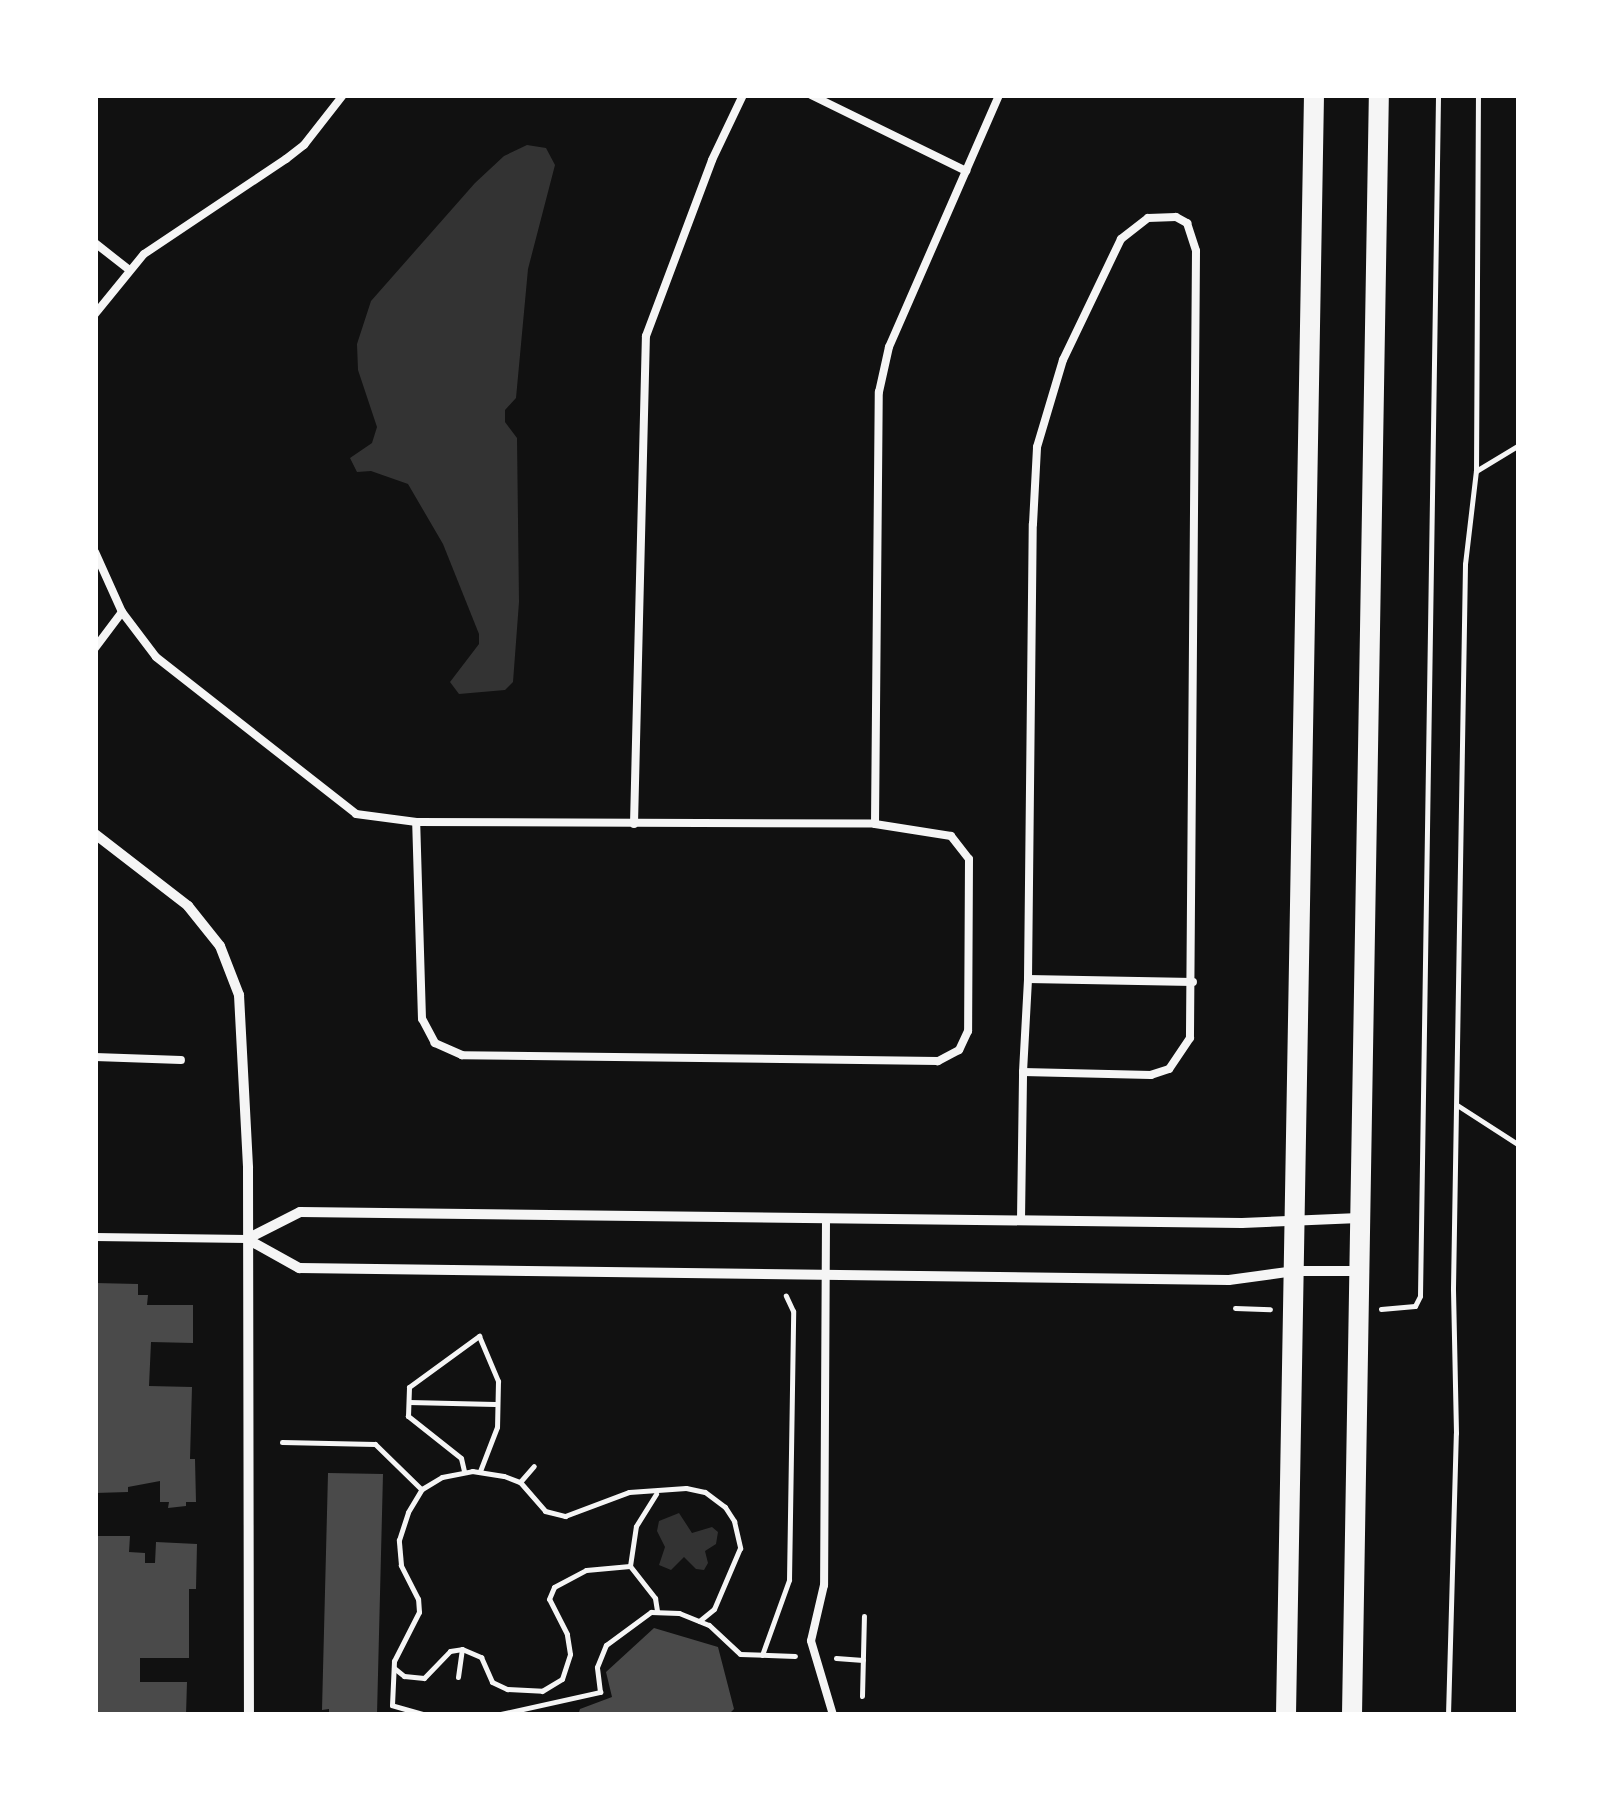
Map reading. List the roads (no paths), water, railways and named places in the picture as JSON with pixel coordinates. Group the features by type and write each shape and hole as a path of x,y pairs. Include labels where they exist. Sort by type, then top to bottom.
{"main road":[{"path":"1286,1715 1314,95"},
{"path":"1352,1715 1379,95"}],"street":[{"path":"95,834 188,906 220,946 231,969 244,1028 248,1715"},
{"path":"248,1239 300,1212 1242,1223 1362,1218"},
{"path":"248,1239 299,1268 1240,1280 1295,1271 1362,1271"}],"lane":[{"path":"95,314 128,269 304,145 342,95"},
{"path":"634,824 646,336 712,160 743,95"},
{"path":"810,95 966,171"},
{"path":"875,824 879,392 889,346 999,95"},
{"path":"1020,1220 1023,1072 1028,979 1037,448 1063,360 1121,238 1160,214 1187,223 1196,250 1190,1038 1169,1069 1127,1076 1023,1072"},
{"path":"95,243 128,269"},
{"path":"95,553 122,612 156,657 356,814 416,822 875,824 951,836 969,860 968,1031 959,1050 938,1061 462,1055 435,1043 422,1019 416,822"},
{"path":"95,648 122,612"},
{"path":"1028,979 1193,982"},
{"path":"95,1057 181,1060"},
{"path":"826,1218 824,1585 811,1641 832,1715"},
{"path":"95,1237 248,1239"}]}
